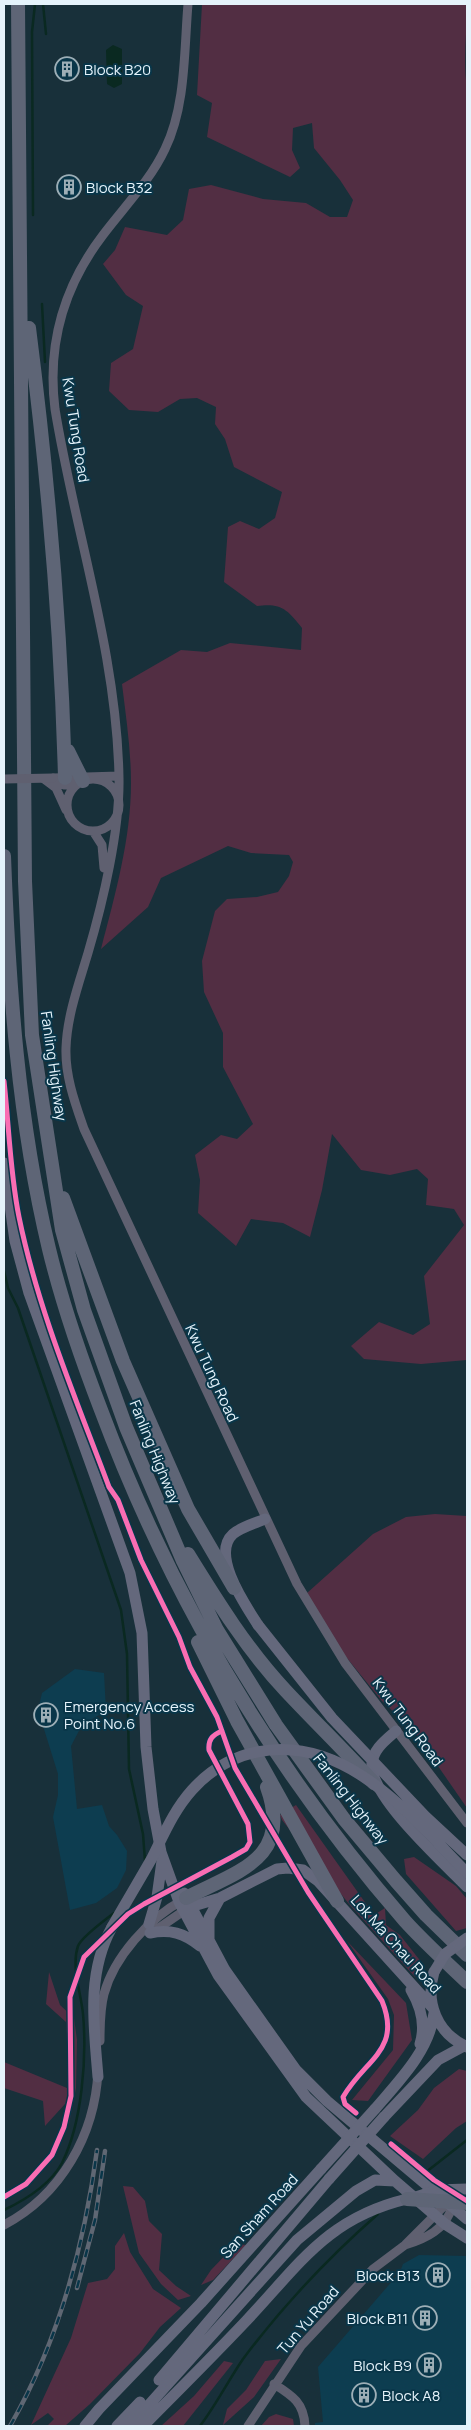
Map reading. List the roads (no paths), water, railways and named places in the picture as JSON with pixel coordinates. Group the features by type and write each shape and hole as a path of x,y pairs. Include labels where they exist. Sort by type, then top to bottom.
{"highway":[{"name":"Fanling Highway","path":"18,4 25,881 28,961 32,1035 65,1242 84,1310 126,1427 183,1561 218,1630 300,1759 344,1819 426,1915 467,1955"},
{"path":"21,270 44,448 69,781"},
{"path":"4,856 11,996 21,1102 48,1247 87,1373 175,1596 256,1757 337,1901"},
{"path":"54,1177 127,1370 188,1509 234,1588"},
{"path":"136,1498 174,1579 215,1654 267,1740 307,1799 407,1923 467,1982"},
{"path":"160,1508 243,1638 285,1690 338,1743 376,1786"},
{"path":"185,1904 254,1862 268,1847 274,1828 273,1813 268,1791 256,1757"},
{"path":"409,2197 467,2203"}],"main road":[{"path":"4,1163 10,1217 22,1267 130,1573 142,1633 146,1747 162,1864 150,1929 181,1934 207,1947 289,2062 309,2085 338,2110 350,2125 398,2164 411,2171 466,2218"},
{"path":"265,1519 233,1534 227,1545 226,1557 234,1588 258,1625 332,1718 431,1823 467,1855"},
{"path":"396,1731 379,1746 374,1754 372,1765 376,1786 390,1806 467,1887"},
{"path":"98,2077 94,2023 96,1969 112,1927 151,1859 170,1820 192,1790 208,1774 225,1763 245,1755 268,1750 287,1749 312,1752 334,1759 360,1775 412,1816 467,1873"},
{"path":"156,1827 185,1904"},
{"path":"161,1852 185,1904 240,2008 301,2091 319,2111 398,2183 409,2197 435,2214 444,2224 467,2238"},
{"name":"Lok Ma Chau Road","path":"185,1904 220,1898 277,1869 288,1868 310,1874 337,1901 404,1976 433,2010 447,2034 466,2046"},
{"path":"207,1947 209,1918 220,1898"},
{"name":"San Sham Road","path":"85,2426 321,2170 402,2077 429,2035 433,2010 431,1989 434,1972 445,1954 467,1938"},
{"path":"404,1976 417,2000 422,2018 421,2040 417,2056"},
{"name":"San Sham Road","path":"117,2426 191,2344 251,2269 384,2117 438,2060 466,2046"},
{"path":"130,2426 296,2240 356,2191 375,2180 398,2183"},
{"path":"143,2426 236,2332 303,2257 338,2228 382,2206 409,2197 436,2190 467,2189"},
{"path":"191,2344 258,2282"}],"street":[{"name":"Kwu Tung Road","path":"188,4 181,90 171,135 155,168 96,244 79,270 62,312 53,361 54,394 58,423 110,679 119,776 119,806 104,890 67,1034 66,1050 72,1089 84,1129 297,1584 322,1628 396,1731 467,1823"},
{"path":"4,779 43,778 69,781 101,781 111,778 116,773 118,764"},
{"path":"43,778 64,785 69,781 119,776"},
{"path":"43,778 51,782 56,788 69,815 78,827 93,831 108,826 114,820 119,806 113,789 101,781"},
{"path":"69,781 67,799 69,815"},
{"name":"Kwu Tung Road","path":"93,831 102,845 104,890"},
{"path":"4,2225 40,2201 57,2183 70,2165 87,2128 95,2100 103,2001 110,1980 122,1960 150,1929 185,1904"},
{"path":"444,2224 450,2215 449,2205"},
{"name":"Tun Yu Road","path":"248,2426 300,2346 373,2269 405,2245 435,2214 449,2205"},
{"name":"Tun Yu Road","path":"405,2245 425,2237 444,2224"},
{"path":"274,2384 289,2394 304,2410 305,2426"}],"waterway":[{"path":"33,215 32,32 35,4"},
{"path":"43,4 46,34"},
{"path":"42,304 45,362"},
{"path":"4,1271 8,1288 18,1308 121,1610 127,1654 129,1769 143,1834 145,1861"},
{"path":"4,2210 20,2202 44,2185 57,2171 69,2147 78,2110 84,2050 83,2014 76,1971 76,1954 78,1946 84,1938 114,1913"},
{"path":"421,2176 467,2140"},
{"path":"200,2426 243,2359 274,2320 324,2265 378,2214"}],"railway":[{"path":"10,2426 27,2394 56,2327 77,2258 92,2186 97,2150"},
{"path":"77,2288 95,2220 105,2151"}],"place":[{"name":"Block B20","path":"67,69"},
{"name":"Block B32","path":"69,187"},
{"name":"Emergency Access Point No.6","path":"46,1715"},
{"name":"Block B13","path":"438,2275"},
{"name":"Block B11","path":"425,2318"},
{"name":"Block B9","path":"429,2365"},
{"name":"Block A8","path":"364,2395"}]}
